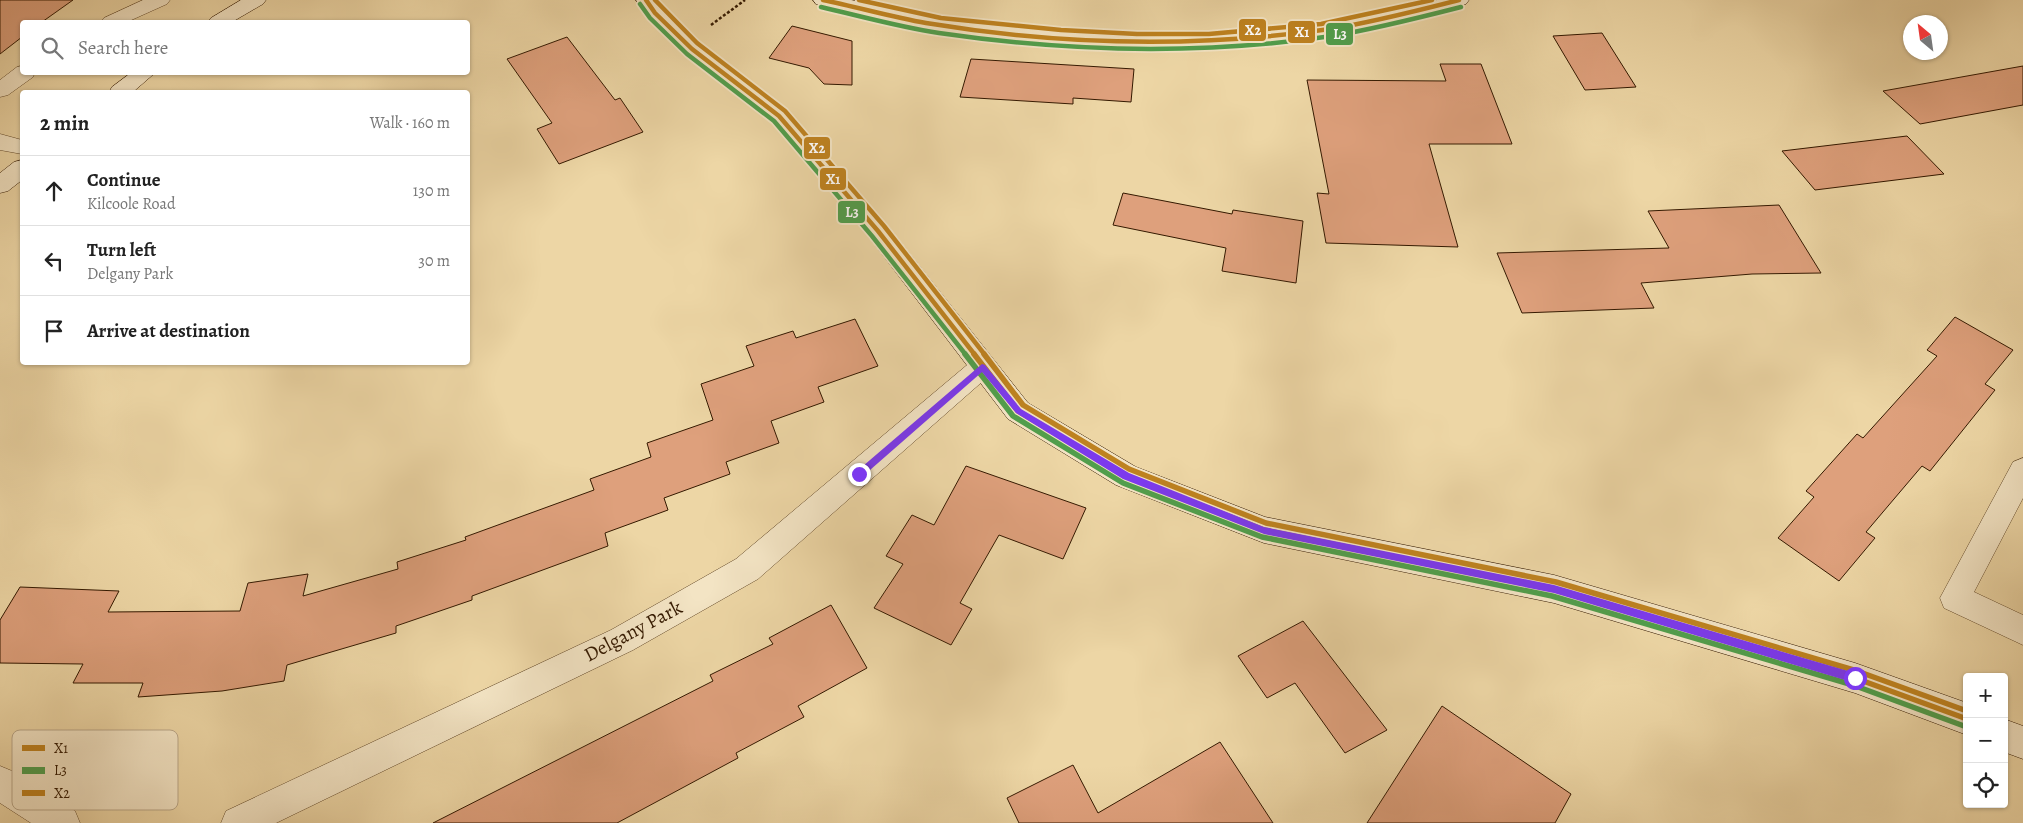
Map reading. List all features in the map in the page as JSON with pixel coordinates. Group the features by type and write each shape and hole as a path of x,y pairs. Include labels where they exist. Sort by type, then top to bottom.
{"main road":[{"path":"115,20 160,0"},
{"path":"221,20 256,0"},
{"path":"646,0 654,13 685,43 779,116 878,231 1018,411 1126,476 1264,530 1554,589 1855,678 1963,718"},
{"path":"823,0 940,24 1060,37 1137,42 1209,41 1322,31 1435,7 1459,0"},
{"path":"0,90 21,75"},
{"path":"123,90 142,75"},
{"path":"0,142 20,147"},
{"path":"0,185 20,170"},
{"name":"Delgany Park","path":"238,823 622,640 747,569 982,367"},
{"path":"2022,477 1955,598 2023,630"},
{"path":"2008,737 2023,743"},
{"path":"0,783 12,791"},
{"path":"42,810 62,823"}],"path":[{"path":"685,43 744,0"}],"building":[{"path":"0,0 73,0 45,20 20,20 20,39 0,54"},
{"path":"792,26 852,41 852,85 824,84 809,68 769,58"},
{"path":"1602,33 1636,87 1585,90 1553,36"},
{"path":"567,37 615,100 620,98 643,132 559,164 537,129 552,123 507,59"},
{"path":"971,59 1134,69 1131,102 1073,98 1073,104 960,97"},
{"path":"1440,64 1481,64 1512,144 1429,144 1458,247 1326,243 1317,193 1329,194 1307,80 1446,81"},
{"path":"2023,66 2023,105 1920,124 1883,91"},
{"path":"1907,136 1944,174 1815,190 1782,151"},
{"path":"1123,193 1232,214 1233,210 1303,221 1296,283 1222,271 1226,248 1113,225"},
{"path":"1779,205 1821,273 1752,274 1641,283 1654,308 1522,313 1497,253 1669,248 1648,211"},
{"path":"1955,317 2013,350 1985,384 1995,390 1930,471 1922,466 1866,532 1875,538 1839,581 1778,538 1814,497 1806,491 1857,434 1863,438 1937,356 1927,350"},
{"path":"855,319 878,366 818,387 824,402 771,421 779,443 726,462 730,474 664,498 668,510 605,533 608,546 472,596 472,600 396,626 396,633 287,665 284,681 222,691 138,697 143,683 73,683 83,664 0,663 0,620 20,587 119,591 108,612 240,611 248,583 308,574 303,596 398,569 397,562 466,540 465,537 594,490 590,479 651,457 647,443 713,420 701,384 754,366 746,346 793,331 796,338"},
{"path":"966,466 1086,508 1063,559 999,535 960,603 972,609 951,645 874,608 903,564 886,556 912,515 934,525"},
{"path":"831,605 867,668 798,706 804,717 736,753 738,758 617,823 433,823 713,681 710,675 773,644 769,638"},
{"path":"1303,621 1387,730 1345,753 1295,683 1267,698 1238,656"},
{"path":"1442,706 1571,794 1555,823 1367,823"},
{"path":"1220,742 1273,823 1019,823 1007,798 1073,765 1098,813"}],"transit line":[{"name":"X1","path":"646,0 655,13 692,49 779,116 878,231 1018,411 1126,476 1264,530 1554,589 1855,678 1964,718"},
{"name":"X2","path":"655,0 697,43 785,111 884,226 1023,405 1129,469 1266,523 1556,582 1857,671 1963,710"},
{"name":"X1","path":"823,0 941,25 1007,33 1137,41 1267,36 1331,28 1395,16 1459,0"},
{"name":"X2","path":"859,0 941,18 1061,30 1137,34 1209,34 1321,24 1432,0"},
{"name":"L3","path":"640,4 650,18 687,54 774,121 872,236 1013,416 1123,483 1262,537 1552,596 1853,685 1963,726"},
{"name":"L3","path":"821,7 895,25 940,33 1005,41 1137,49 1268,44 1333,36 1461,7"}],"route":[{"path":"859,474 982,367 1018,411 1126,476 1264,530 1554,589 1855,678"}]}
